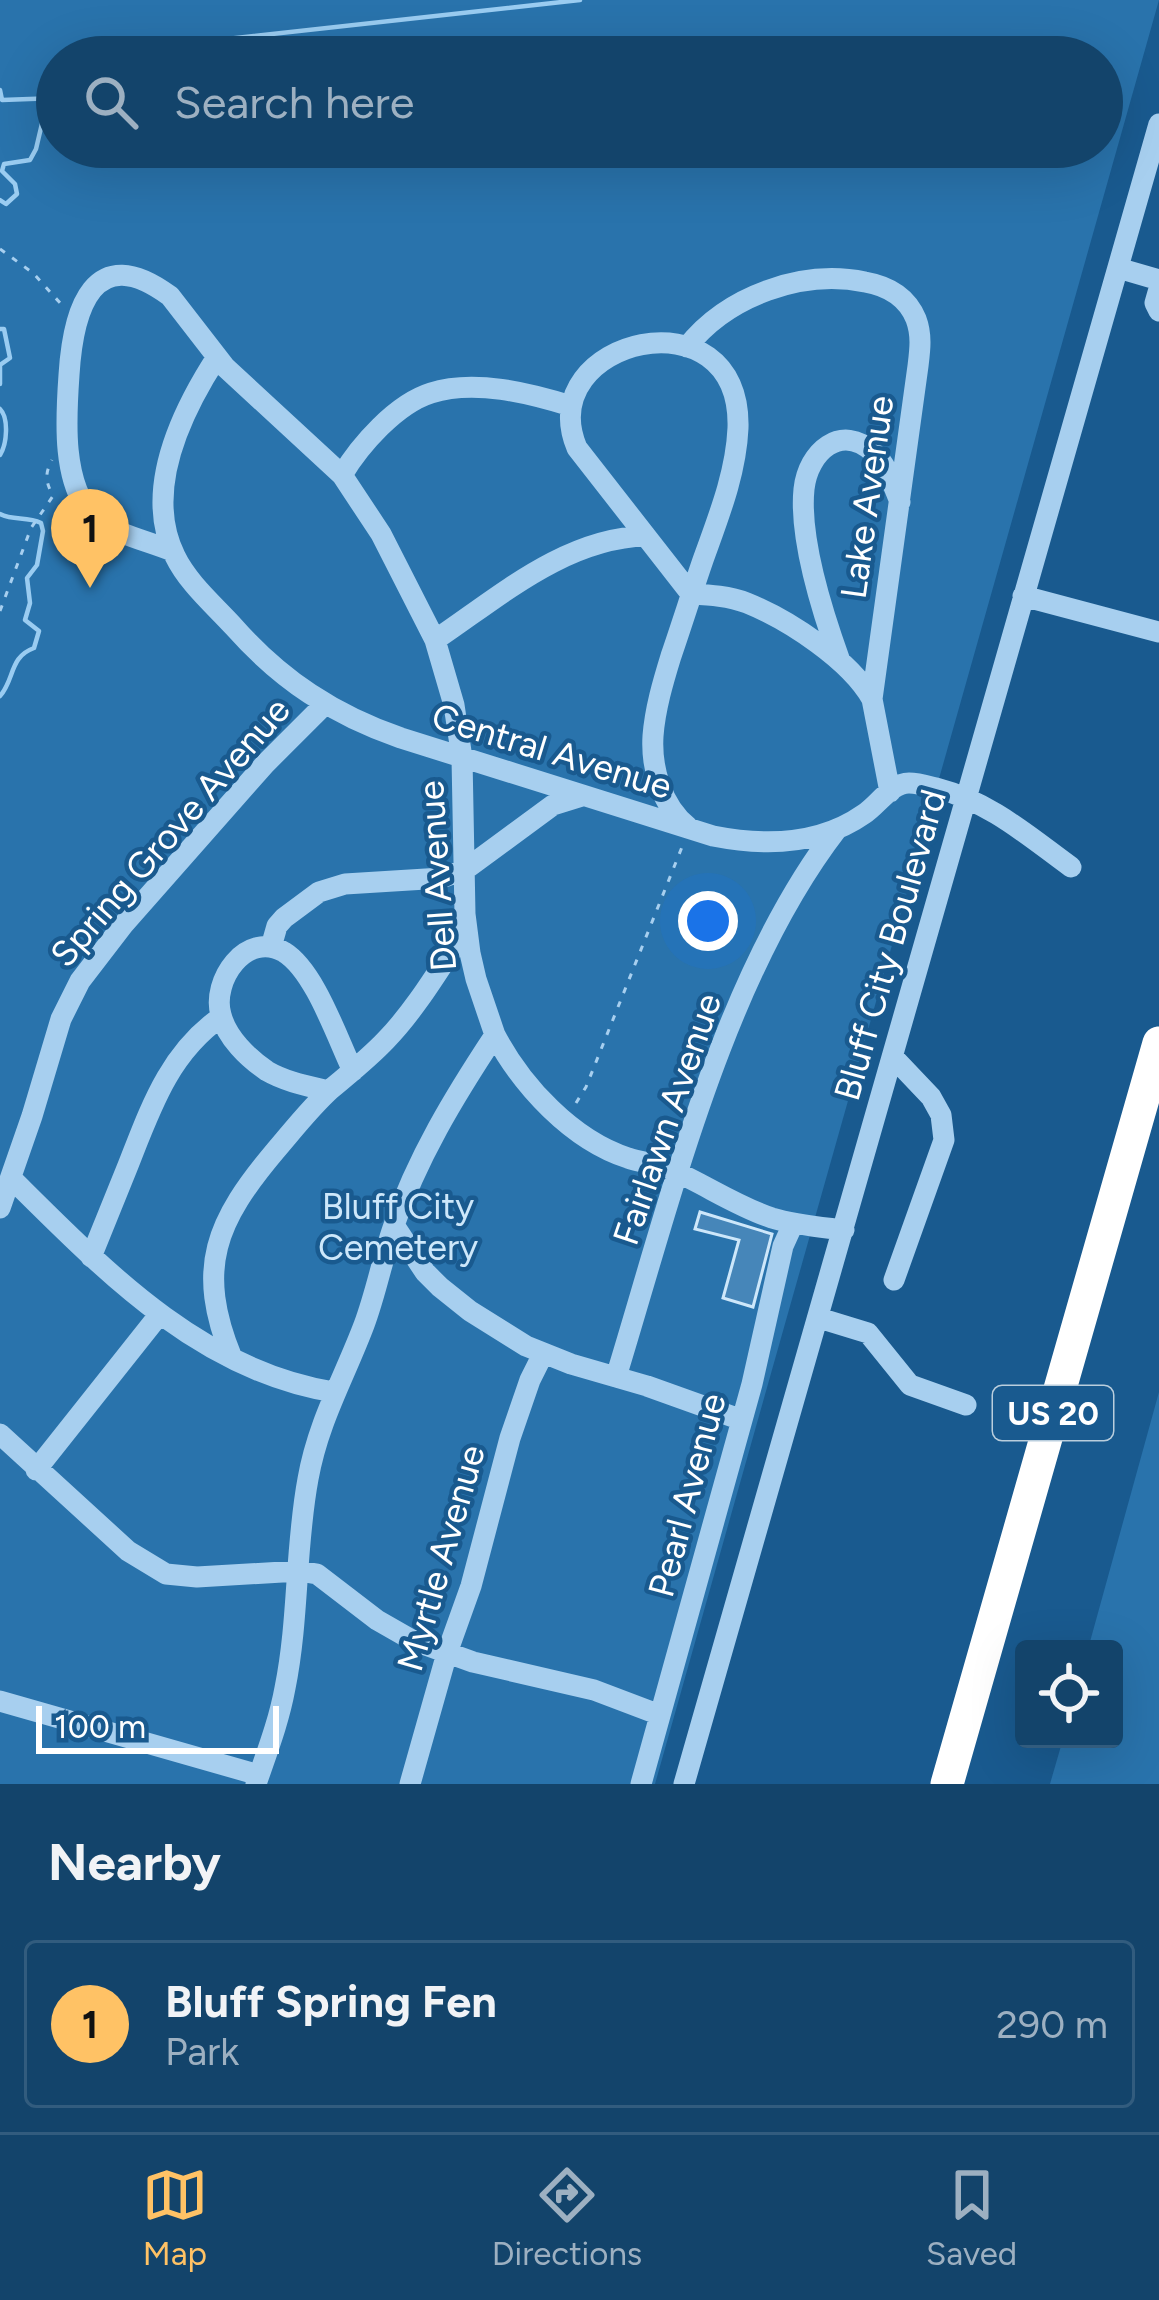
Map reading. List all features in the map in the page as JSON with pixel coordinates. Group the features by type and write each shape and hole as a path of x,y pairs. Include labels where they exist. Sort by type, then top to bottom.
{"highway":[{"name":"US 20","path":"947,1784 1159,1043"},
{"name":"US 20","path":"966,1784 1159,1117"}],"street":[{"name":"Bluff City Boulevard","path":"684,1784 1159,124"},
{"path":"1118,268 1159,284 1155,303 1159,310"},
{"path":"115,277 136,278 170,296 217,357 184,411 171,450 164,506 172,551 92,515 78,489 68,445 70,348 77,314 92,288 115,277"},
{"name":"Lake Avenue","path":"687,346 723,314 768,291 806,281 839,278 873,284 900,296 915,316 920,341 872,699"},
{"path":"690,828 678,819 661,788 653,738 661,689 691,594 728,487 737,407 728,377 711,358 687,346 646,343 618,351 584,379 571,406 572,435 691,594 728,598 791,626 865,686 872,699 890,791 912,783 966,796 998,813 1071,867"},
{"name":"Dell Avenue","path":"217,357 342,475 381,534 435,640 463,758 466,929 495,1035 516,1068 563,1118 609,1150 679,1173 751,1210 793,1224 844,1230"},
{"path":"342,475 379,428 430,393 504,391 571,406"},
{"path":"841,664 807,530 804,490 811,461 837,441 868,448 883,462 900,502"},
{"path":"435,640 573,552 646,536"},
{"name":"Central Avenue","path":"172,551 267,663 324,705 376,730 713,836 754,842 798,840 837,830 890,791"},
{"path":"1024,596 1159,632"},
{"name":"Spring Grove Avenue","path":"0,1208 61,1018 80,981 123,925 265,764 324,705"},
{"path":"271,947 277,926 319,892 364,883 423,881 466,869 553,806 583,795"},
{"name":"Fairlawn Avenue","path":"616,1377 717,1062 755,970 804,879 837,830"},
{"path":"232,1358 215,1299 214,1263 222,1229 249,1182 328,1091 406,1016 466,929"},
{"path":"328,1091 269,1072 242,1049 221,1017 220,990 229,968 249,952 271,947 289,956 307,977 353,1071"},
{"path":"91,1256 164,1078 191,1041 221,1017"},
{"path":"0,1701 258,1780 285,1689 308,1480 321,1423 364,1324 394,1225 432,1136 495,1035"},
{"path":"893,1057 931,1097 941,1115 944,1140 894,1280"},
{"path":"10,1178 120,1285 159,1315 283,1382 334,1392"},
{"name":"Pearl Avenue","path":"640,1784 742,1420 783,1246 793,1224"},
{"path":"394,1225 425,1271 452,1298 543,1354 742,1420"},
{"path":"37,1469 159,1315"},
{"path":"819,1318 868,1334 910,1385 966,1405"},
{"name":"Myrtle Avenue","path":"410,1784 471,1586 510,1438 543,1354"},
{"path":"0,1434 128,1551 166,1574 317,1574 391,1629 447,1653 580,1686 660,1715"}],"path":[{"path":"0,250 77,314"},
{"path":"0,611 34,523 53,496 46,472 54,456 68,445"},
{"path":"563,1118 586,1087 690,828"}],"green space":[{"name":"Bluff City Cemetery","path":"0,0 1159,0 1123,127 1123,36 36,36 36,168 1112,168 655,1784 0,1784"},
{"path":"1159,1392 1159,1784 1050,1784 1060,1748 1123,1748 1123,1640 1090,1640"}],"building":[{"path":"700,1212 772,1234 753,1307 723,1298 739,1240 695,1229"}],"waterway":[{"path":"254,36 580,0"},
{"path":"0,90 2,100 36,99"},
{"path":"0,200 6,204 17,194 15,184 2,171 4,164 30,160 36,149"},
{"path":"0,329 4,329 10,358 0,365 0,384"},
{"path":"0,409 6,431 0,455"},
{"path":"0,514 36,521 43,531 37,565 27,578 30,603 25,620 39,631 34,648 20,657 0,696"}],"place":[{"name":"Bluff Spring Fen","path":"90,588"}]}
